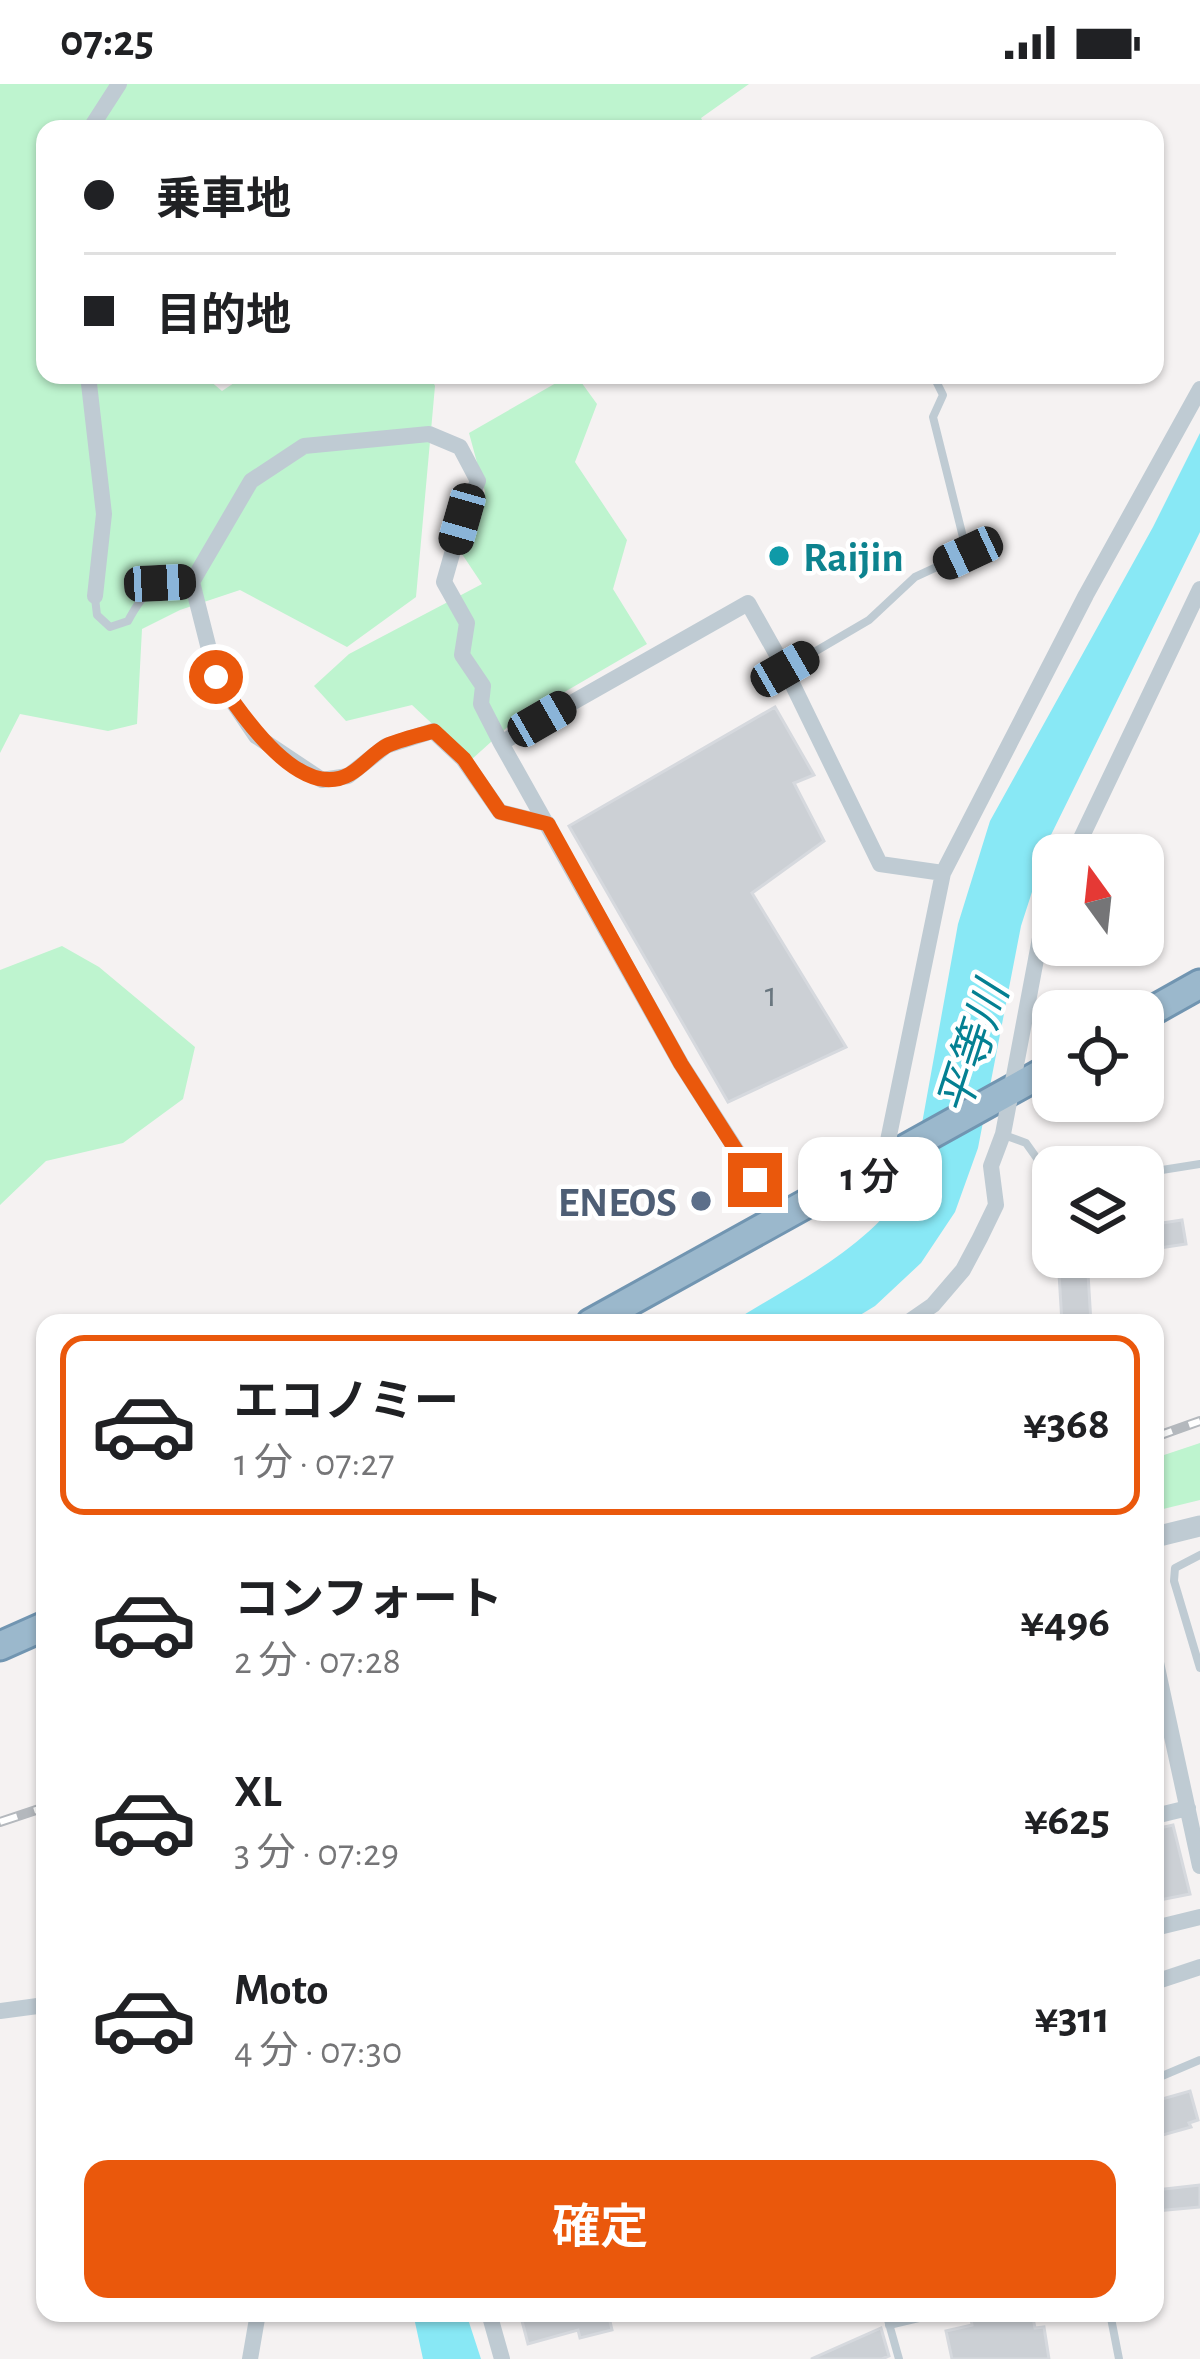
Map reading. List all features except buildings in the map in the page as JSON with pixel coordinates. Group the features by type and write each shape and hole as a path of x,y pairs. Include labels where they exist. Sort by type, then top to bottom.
{"highway":[{"path":"1164,1004 1200,984"},
{"path":"607,1314 1032,1078"},
{"path":"0,1646 36,1630"}],"street":[{"path":"95,120 119,84"},
{"path":"89,384 104,514 95,596"},
{"path":"888,1158 943,873 1086,595 1200,389"},
{"path":"548,824 500,812 464,759 434,731 386,746 348,776 322,780 256,736 216,677 192,582 250,481 304,446 429,434 460,447 478,481 444,582 467,623 462,655 483,686 481,704 501,743 548,824 681,1064 780,1218"},
{"path":"1083,834 1200,589"},
{"path":"501,743 748,603 880,864 943,873"},
{"path":"920,1314 963,1270 996,1205 991,1166 1003,1134 1002,1095 1032,966"},
{"path":"1164,1536 1200,1526"},
{"path":"1164,1699 1200,1866"},
{"path":"1164,1814 1188,1808"},
{"path":"1164,1926 1200,1917"},
{"path":"1164,1979 1200,1967"},
{"path":"0,2011 36,2006"},
{"path":"250,2359 256,2322"},
{"path":"492,2322 502,2359"}],"lane":[{"path":"785,669 869,620 915,577 968,553 933,417 943,395 938,384"},
{"path":"95,596 97,615 110,627 128,621 140,598 160,583 192,582"},
{"path":"1003,1134 1026,1143 1032,1151"},
{"path":"1164,1170 1200,1164"},
{"path":"1200,1555 1175,1568 1174,1581 1200,1668"},
{"path":"1164,2075 1200,2060"},
{"path":"888,2322 899,2359"},
{"path":"889,2325 902,2322"},
{"path":"1112,2322 1119,2359"}],"green space":[{"path":"0,84 749,84 702,120 36,120 36,384 214,384 222,391 232,384 435,386 416,597 347,647 240,590 180,610 142,629 137,724 108,731 20,714 0,753"},
{"path":"554,384 583,384 597,404 575,462 627,540 613,589 647,644 513,722 471,760 412,705 346,721 314,686 349,654 482,584 460,551 485,492 469,433"},
{"path":"62,946 99,967 195,1047 183,1099 123,1143 46,1161 0,1205 0,970"},
{"path":"1200,1443 1200,1500 1164,1509 1164,1455"}],"water":[{"name":"平等川","path":"1200,433 1200,532 1051,834 1032,834 1032,892 1021,926 978,1148 955,1212 921,1263 862,1314 746,1314 854,1244 896,1203 912,1179 958,924 990,821"},
{"path":"415,2322 469,2322 481,2359 423,2359"}],"railway":[{"path":"1164,1434 1200,1421"},
{"path":"0,1822 36,1810"}],"place":[{"name":"Raijin","path":"779,556"},
{"name":"ENEOS","path":"701,1201"}],"route":[{"path":"216,677 256,736 322,780 348,776 386,746 434,731 464,759 500,812 548,824 681,1064 755,1180"}]}
